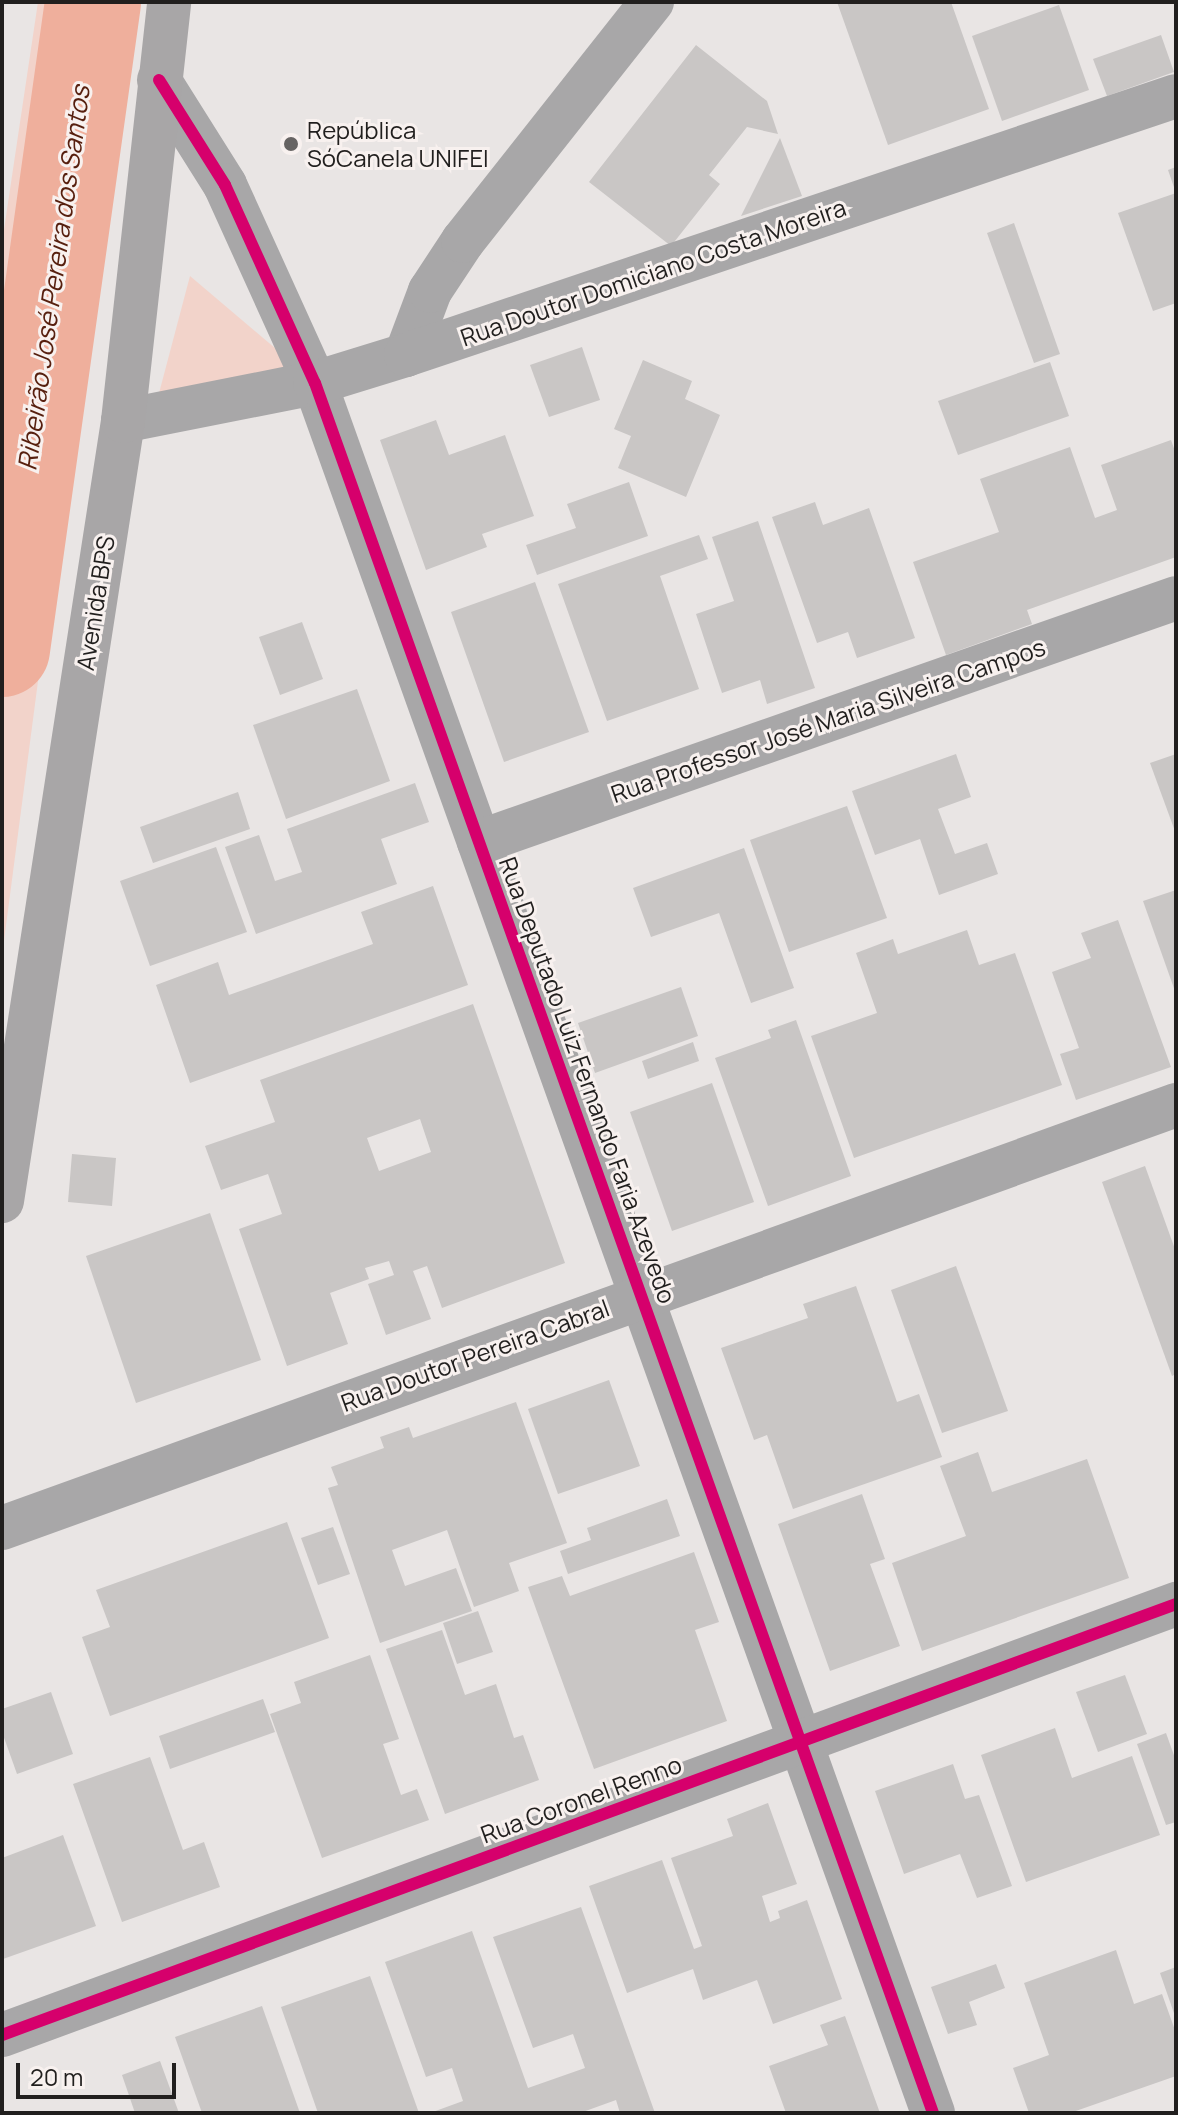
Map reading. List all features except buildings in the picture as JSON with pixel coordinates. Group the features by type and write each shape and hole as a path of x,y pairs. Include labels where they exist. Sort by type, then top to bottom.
{"main road":[{"name":"Avenida BPS","path":"2,1201 123,421 169,2"}],"street":[{"path":"406,355 430,291 463,241 652,2"},
{"name":"Rua Deputado Luiz Fernando Faria Azevedo","path":"159,80 225,185 315,383 933,2113"},
{"name":"Rua Doutor Domiciano Costa Moreira","path":"123,421 315,383 406,355 1176,96"},
{"name":"Rua Professor José Maria Silveira Campos","path":"479,842 1176,598"},
{"name":"Rua Doutor Pereira Cabral","path":"2,1528 641,1295 1176,1105"},
{"name":"Rua Coronel Renno","path":"2,2035 1176,1604"}],"shaded area":[{"path":"38,2 127,2 2,956 2,243"},
{"path":"190,276 295,365 158,397"}],"waterway":[{"name":"Ribeirão José Pereira dos Santos","path":"2,649 93,2"}],"cycle path":[{"path":"159,80 225,185 315,383 933,2113"},
{"path":"2,2035 1176,1604"}],"place":[{"name":"República SóCanela UNIFEI","path":"291,144"}]}
